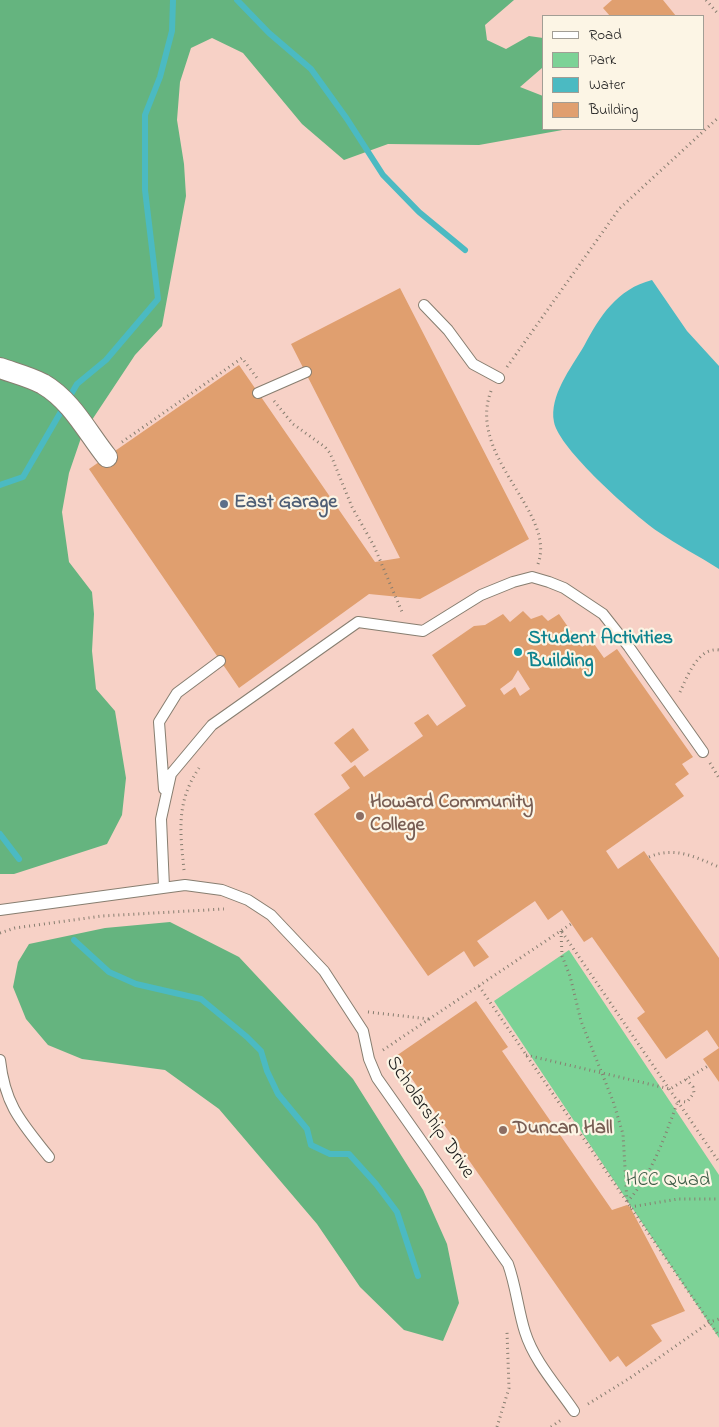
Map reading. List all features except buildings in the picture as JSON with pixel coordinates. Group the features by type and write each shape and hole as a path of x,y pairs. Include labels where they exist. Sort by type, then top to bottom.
{"street":[{"path":"0,368 44,385 80,418 104,453"}],"lane":[{"path":"424,305 448,330 473,364 499,378"},
{"path":"262,392 306,372"},
{"path":"164,887 161,819 164,797 171,774 212,725 358,622 423,631 481,595 513,582 532,577 564,588 603,614 629,647 703,752"},
{"path":"164,797 159,722 177,693 220,661"},
{"name":"Scholarship Drive","path":"0,910 164,887 197,885 222,890 260,908 277,922 324,971 363,1031 369,1060 377,1078 508,1264 516,1285 525,1331 532,1349 574,1411"},
{"path":"0,1060 6,1095 15,1112 49,1157"}],"path":[{"path":"706,0 719,15"},
{"path":"532,577 541,554 540,538 531,516 502,467 490,437 488,403 499,378 619,209 719,117"},
{"path":"104,453 242,358 262,392 287,418 330,453 352,507 374,546 409,629"},
{"path":"670,705 678,697 701,655 713,650 719,650"},
{"path":"183,864 180,823 182,809 191,782 204,762"},
{"path":"649,857 663,852 690,855 719,867"},
{"path":"0,934 15,928 102,916 224,909"},
{"path":"369,1060 571,924"},
{"path":"561,931 562,956 570,976 581,1021 614,1101 623,1134 627,1202"},
{"path":"561,931 719,1162"},
{"path":"479,986 719,1336"},
{"path":"350,1010 429,1019"},
{"path":"526,1055 670,1090 708,1066"},
{"path":"678,1101 687,1102 694,1093 693,1087 686,1079"},
{"path":"627,1202 639,1189 666,1134 678,1101"},
{"path":"630,1207 678,1199 719,1199"},
{"path":"551,1427 630,1378 710,1322 719,1319"},
{"path":"497,1427 509,1388 507,1330"}],"shaded area":[{"name":"Howard Community College","path":"30,0 719,0 719,1427 0,1427 0,206"}],"green space":[{"path":"0,0 514,0 485,25 487,40 506,49 529,36 542,38 542,68 520,87 542,96 542,130 562,130 479,145 388,144 344,160 302,124 243,53 212,38 191,48 180,82 177,120 184,164 186,196 162,326 135,355 82,435 69,473 62,512 69,562 92,592 94,614 92,651 96,689 115,711 126,778 122,815 107,844 14,874 0,874"},
{"path":"170,922 239,957 353,1079 423,1190 447,1244 459,1303 443,1341 404,1330 360,1287 317,1224 219,1109 165,1070 82,1059 48,1045 26,1019 13,987 18,962 29,944 105,928"},
{"name":"HCC Quad","path":"569,950 719,1175 719,1338 494,1001"}],"water":[{"path":"652,280 687,331 719,366 719,569 672,541 631,511 582,464 559,434 554,422 555,402 562,382 596,324 619,297 640,284"}],"waterway":[{"path":"0,485 23,477 77,384 106,360 158,299 145,190 145,115 160,77 172,31 173,0"},
{"path":"237,0 269,33 311,69 347,119 383,175 419,212 465,250"},
{"path":"0,834 19,859"},
{"path":"74,940 109,972 136,984 201,999 247,1037 261,1051 267,1071 278,1094 307,1129 311,1145 330,1154 349,1154 376,1184 397,1212 418,1276"}],"place":[{"name":"East Garage","path":"224,504"},
{"name":"Student Activities Building","path":"518,652"},
{"name":"Howard Community College","path":"360,816"},
{"name":"Duncan Hall","path":"503,1130"}]}
